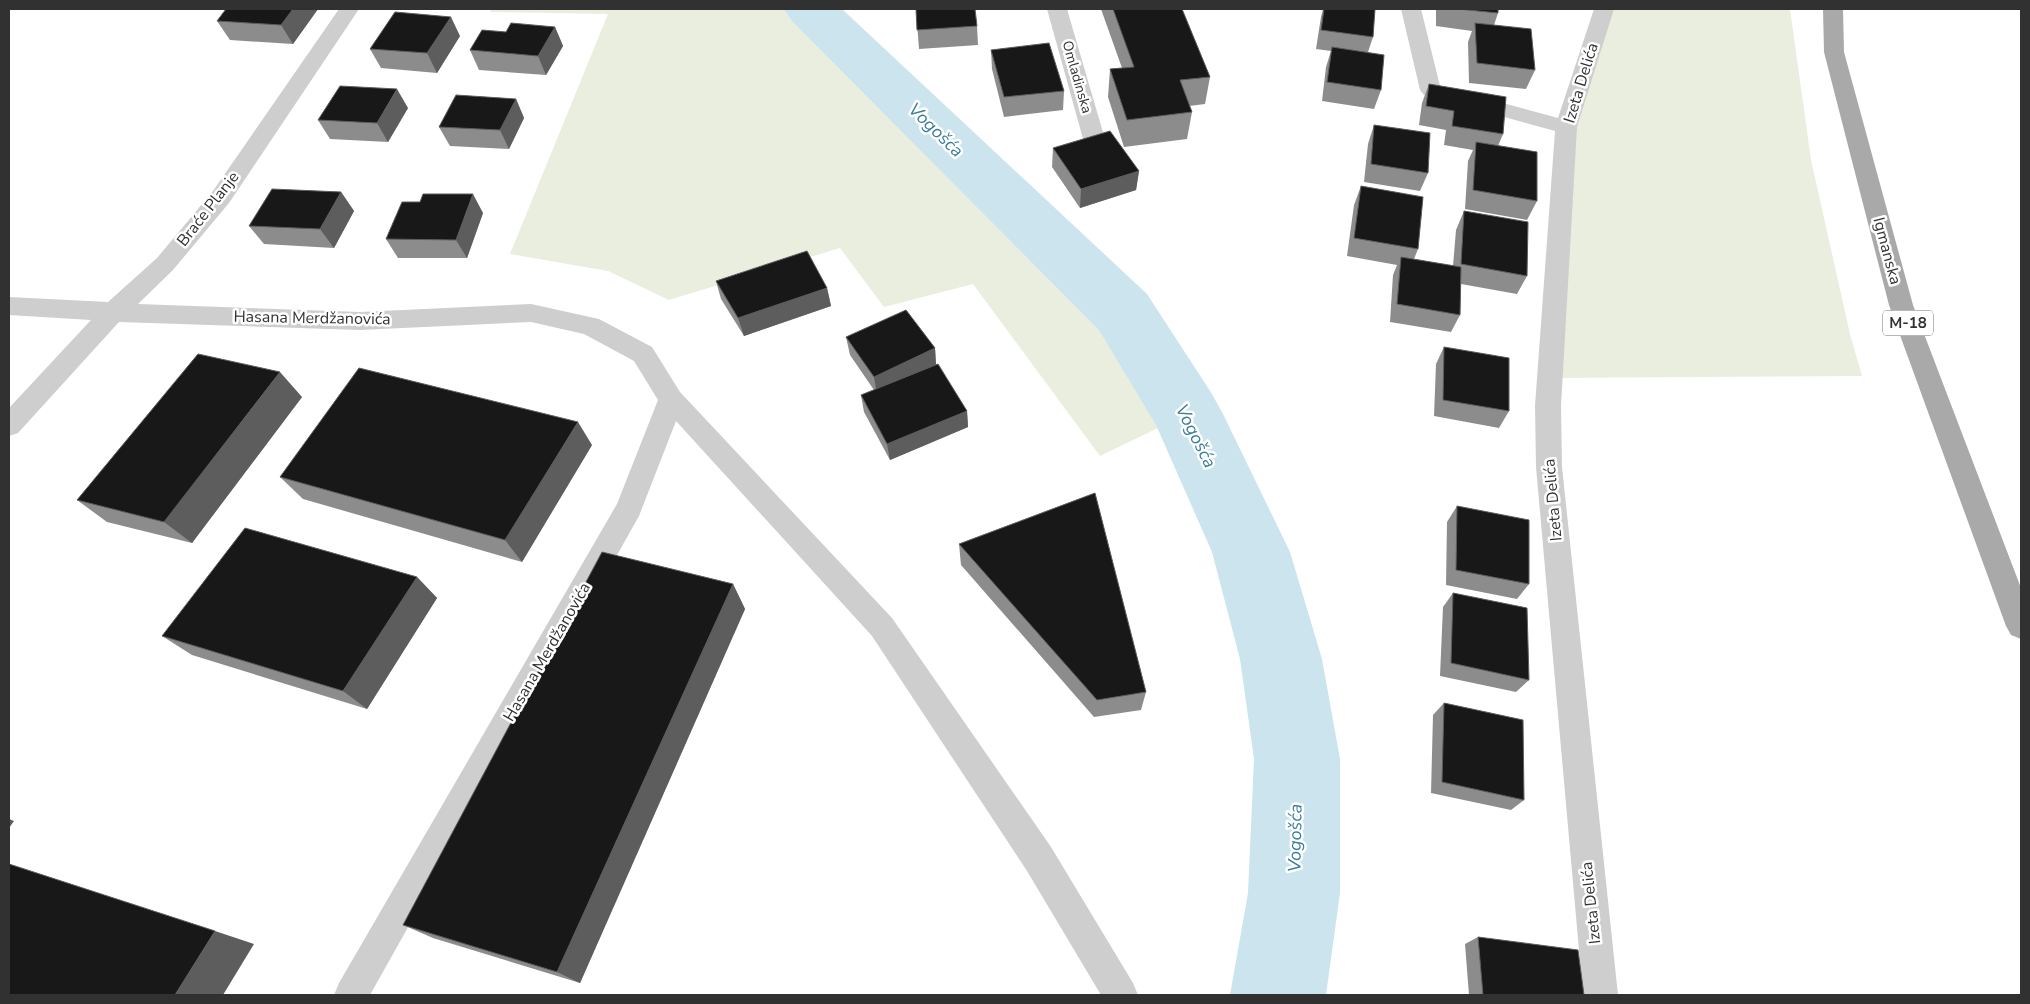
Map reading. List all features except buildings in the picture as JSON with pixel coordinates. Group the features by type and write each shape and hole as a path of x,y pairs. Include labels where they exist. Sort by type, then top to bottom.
{"main road":[{"name":"Igmanska","path":"1833,9 1834,52 1901,305 2021,626"}],"street":[{"name":"Braće Planje","path":"9,425 113,312 165,264 221,197 349,9"},
{"name":"Omladinska","path":"1057,9 1096,146"},
{"path":"1411,9 1431,90 1566,126"},
{"name":"Izeta Delića","path":"1600,995 1549,468 1548,406 1566,126 1604,9"},
{"path":"9,306 113,312"},
{"name":"Hasana Merdžanovića","path":"113,312 360,321 532,314 590,326 644,354 671,399 629,508 351,995"},
{"path":"671,399 882,627 1039,860 1121,995"}],"shaded area":[{"path":"492,9 811,9 1123,312 1187,414 1100,456 973,284 884,307 840,248 669,300 608,271 510,254 608,14 490,12"},
{"path":"1610,9 1790,9 1811,160 1850,334 1862,376 1550,378 1566,127"}],"waterway":[{"name":"Vogošća","path":"811,9 1123,312 1187,414 1251,552 1281,659 1297,759 1294,893 1278,995"}]}
